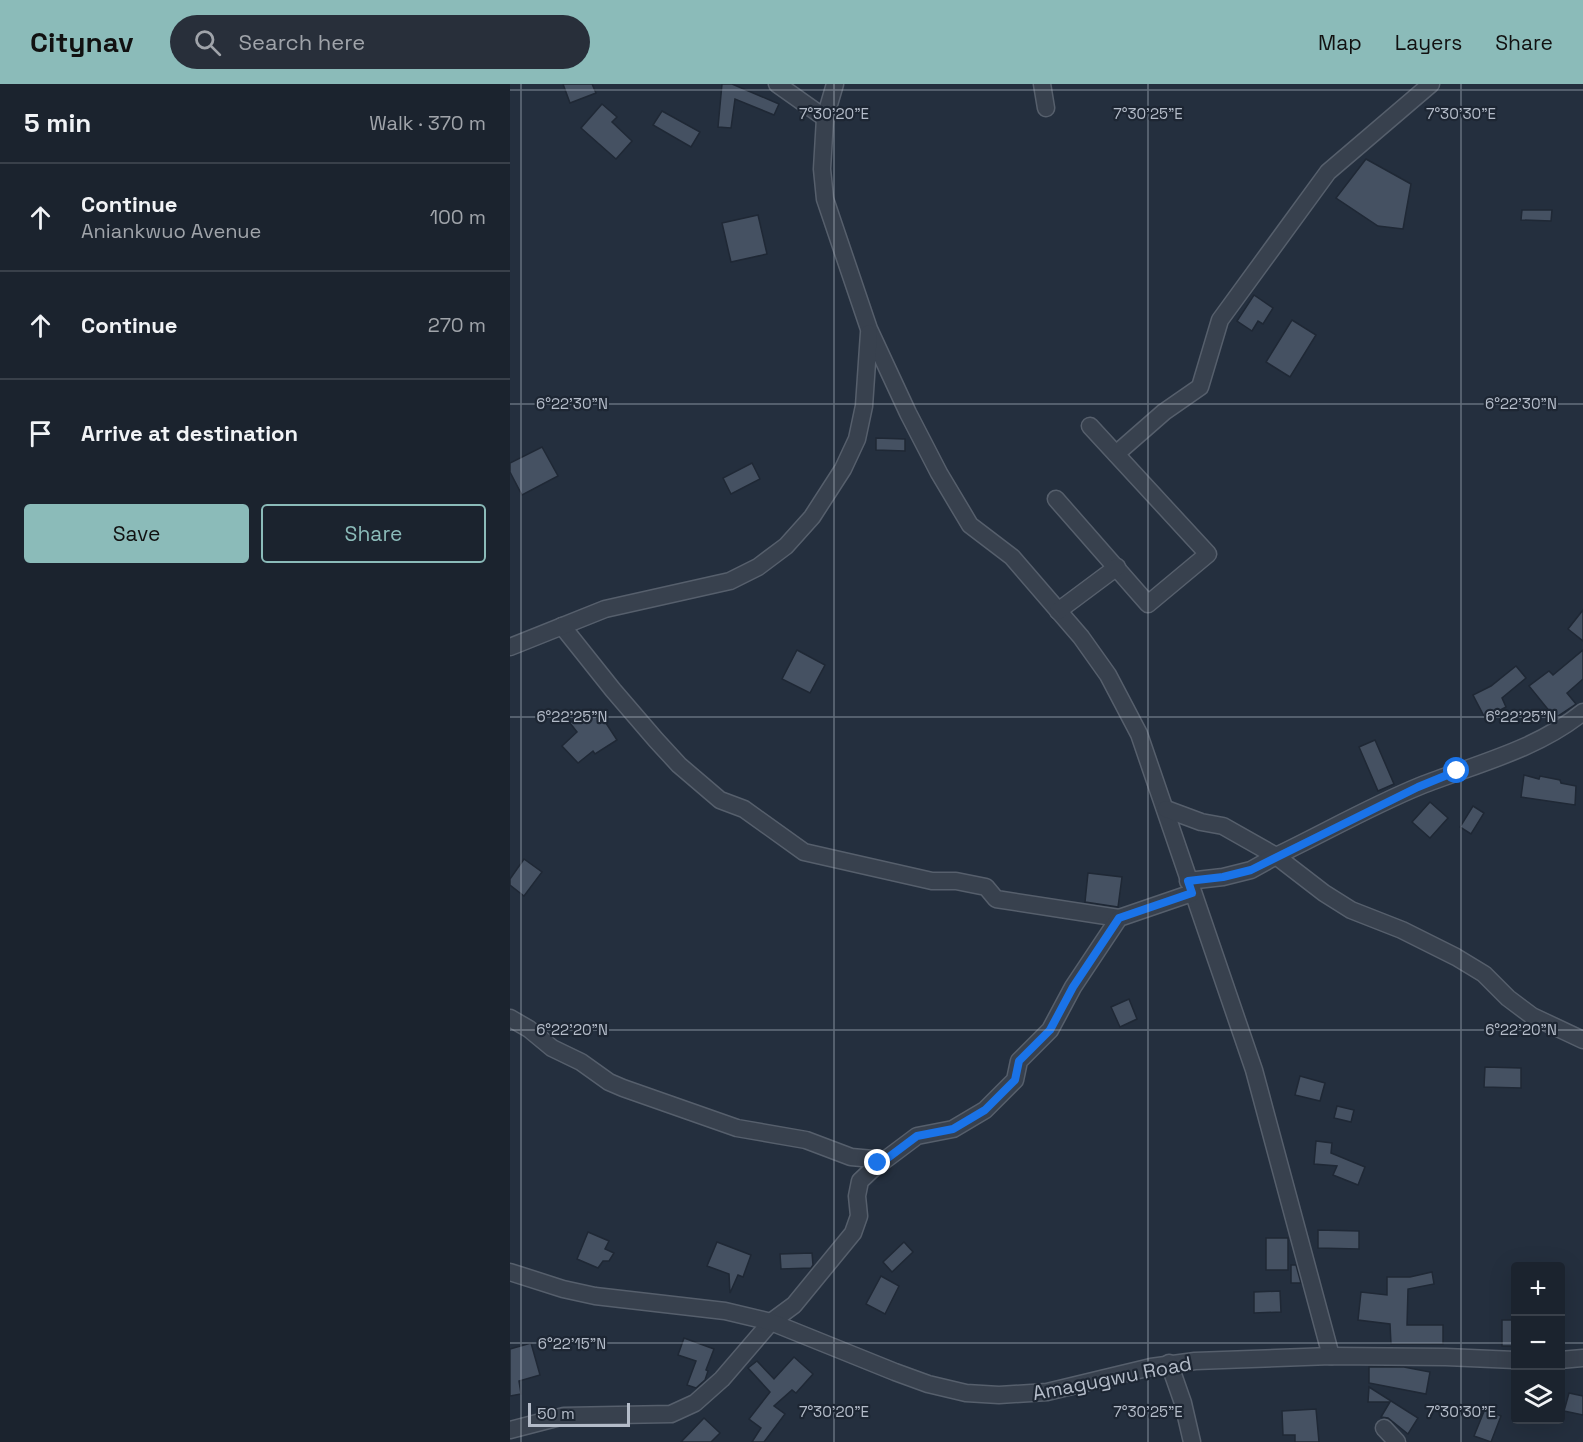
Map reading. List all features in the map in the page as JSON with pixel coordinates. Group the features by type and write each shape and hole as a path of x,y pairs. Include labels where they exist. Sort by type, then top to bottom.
{"street":[{"path":"777,84 825,118"},
{"path":"835,84 825,118 822,169 825,199 869,329 908,414 970,525 1012,557 1081,637 1123,701 1139,734 1254,1070 1331,1356"},
{"path":"1042,84 1046,108"},
{"path":"1116,454 1164,412 1200,387 1220,320 1328,172 1431,84"},
{"path":"510,647 605,609 730,581 758,567 786,546 812,518 843,468 857,438 864,406 869,329"},
{"path":"1056,499 1118,567 1148,604 1208,554 1090,426"},
{"path":"1058,611 1118,567"},
{"path":"562,626 627,707 679,765 720,800 744,809 804,852 932,881 956,881 986,887 996,899 1119,918 1190,887 1251,870 1418,787 1550,736 1583,712"},
{"path":"1166,809 1201,822 1223,826 1276,856 1324,893 1351,910 1402,930 1456,957 1484,974 1508,998 1532,1016 1583,1040"},
{"path":"510,1430 564,1416 671,1414 695,1403 722,1379 771,1322 794,1305 853,1233 859,1216 857,1196 860,1181 917,1136 953,1129 985,1110 1015,1080 1019,1061 1050,1030 1073,987 1119,918"},
{"path":"510,1018 529,1029 552,1048 581,1062 609,1082 623,1088 737,1128 806,1140 851,1156 873,1159 878,1163 877,1166"},
{"name":"Amagugwu Road","path":"510,1272 563,1289 595,1296 725,1311 771,1322 895,1372 928,1384 966,1393 999,1395 1047,1392 1169,1363 1331,1356 1511,1360"},
{"path":"1565,1360 1583,1358"},
{"path":"1169,1363 1183,1403 1192,1442"},
{"path":"1384,1428 1397,1442"}],"building":[{"path":"563,84 592,84 596,93 570,103"},
{"path":"722,84 732,84 779,104 774,115 735,99 731,128 718,127"},
{"path":"602,104 617,117 612,122 632,141 616,159 581,128"},
{"path":"662,111 700,132 691,147 653,125"},
{"path":"1366,159 1411,184 1403,229 1378,226 1336,198"},
{"path":"1522,210 1552,210 1551,221 1521,220"},
{"path":"758,215 767,254 731,262 722,223"},
{"path":"1254,295 1273,308 1263,324 1258,321 1252,331 1237,321"},
{"path":"1292,320 1316,335 1290,377 1266,362"},
{"path":"876,438 905,439 905,451 876,450"},
{"path":"542,447 558,476 522,495 510,472 510,463"},
{"path":"752,463 760,479 731,494 723,478"},
{"path":"1583,610 1583,641 1568,629"},
{"path":"797,650 825,665 810,693 782,679"},
{"path":"1583,650 1583,679 1567,693 1576,704 1555,718 1529,686 1549,671 1553,675"},
{"path":"1516,666 1526,678 1502,698 1506,707 1485,718 1473,695 1491,686"},
{"path":"591,709 600,722 604,720 617,740 595,754 593,751 578,763 562,746 577,732 570,723"},
{"path":"1375,740 1394,784 1378,791 1359,747"},
{"path":"1524,775 1539,779 1540,776 1560,780 1561,783 1576,786 1575,805 1521,797"},
{"path":"1430,802 1448,818 1430,838 1412,822"},
{"path":"1473,806 1484,813 1471,834 1460,827"},
{"path":"524,859 542,872 524,896 510,885 510,879"},
{"path":"1088,873 1122,877 1118,907 1085,902"},
{"path":"1129,999 1137,1019 1120,1027 1111,1007"},
{"path":"1485,1067 1521,1068 1521,1088 1484,1087"},
{"path":"1300,1076 1325,1083 1320,1101 1295,1095"},
{"path":"1337,1106 1354,1110 1351,1122 1334,1118"},
{"path":"1316,1141 1332,1143 1331,1153 1365,1167 1358,1185 1333,1175 1337,1166 1314,1164"},
{"path":"1318,1230 1359,1231 1359,1249 1318,1248"},
{"path":"588,1232 609,1241 605,1249 614,1253 609,1261 603,1261 598,1268 577,1259"},
{"path":"1266,1238 1288,1238 1288,1270 1266,1270"},
{"path":"717,1242 751,1255 743,1277 738,1275 730,1293 729,1274 707,1266"},
{"path":"904,1242 913,1252 892,1272 883,1262"},
{"path":"812,1253 811,1268 781,1269 780,1254"},
{"path":"1291,1265 1296,1265 1301,1283 1291,1283"},
{"path":"1432,1272 1434,1284 1408,1289 1407,1325 1443,1325 1443,1344 1391,1344 1390,1324 1358,1320 1361,1292 1387,1295 1387,1277 1410,1277"},
{"path":"881,1276 899,1286 885,1314 866,1304"},
{"path":"1280,1291 1281,1312 1254,1313 1254,1292"},
{"path":"1502,1320 1511,1320 1511,1346 1502,1346"},
{"path":"684,1338 714,1349 706,1370 708,1371 705,1380 696,1388 687,1385 696,1361 678,1355"},
{"path":"531,1343 540,1375 519,1381 521,1394 510,1396 510,1349"},
{"path":"794,1357 813,1374 796,1393 792,1390 774,1406 785,1414 764,1442 752,1442 761,1428 749,1419 770,1392 748,1368 757,1361 774,1379"},
{"path":"1369,1367 1404,1367 1430,1372 1426,1394 1369,1383"},
{"path":"1369,1387 1418,1418 1408,1434 1388,1418 1381,1417 1390,1402 1368,1402"},
{"path":"1569,1393 1583,1396 1583,1415 1565,1411"},
{"path":"1316,1409 1319,1442 1295,1442 1295,1435 1283,1435 1282,1411"},
{"path":"1485,1409 1501,1416 1491,1442 1474,1436"},
{"path":"704,1418 720,1433 711,1442 681,1442"}],"route":[{"path":"878,1163 877,1166 917,1136 953,1129 985,1110 1015,1080 1019,1061 1050,1030 1073,987 1119,918 1192,893 1188,881 1223,877 1251,870 1418,787 1457,771"}]}
